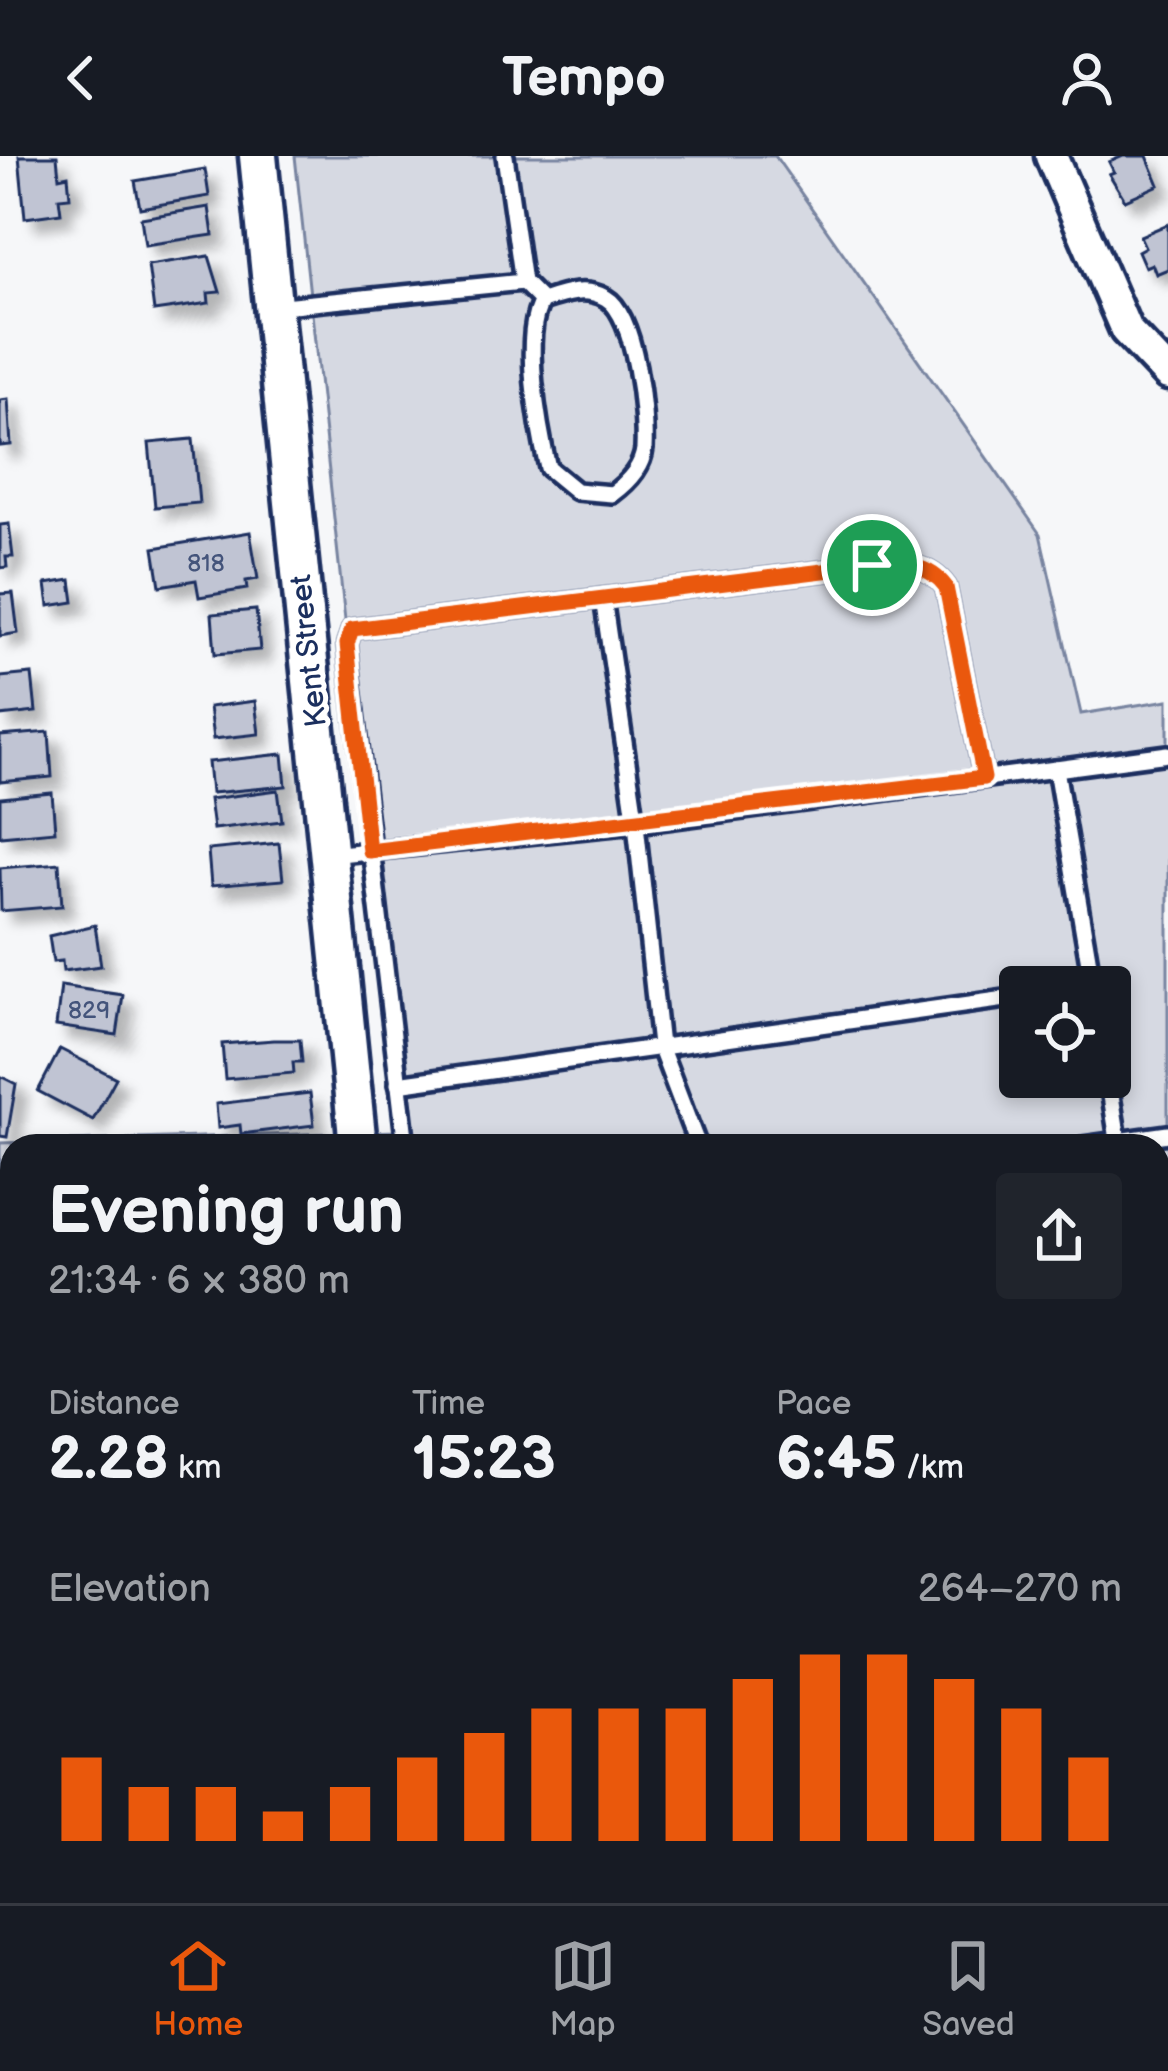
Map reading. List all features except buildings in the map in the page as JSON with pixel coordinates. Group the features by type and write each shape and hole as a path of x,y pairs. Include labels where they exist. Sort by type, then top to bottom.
{"street":[{"name":"Kent Street","path":"258,156 357,1134"},
{"path":"1051,156 1126,330 1168,374"}],"lane":[{"path":"505,156 524,282 542,301"},
{"path":"273,307 524,282"},
{"path":"590,292 608,298 628,320 644,452 635,472 612,494 576,491 548,468 531,340 534,313 542,301 590,292"},
{"path":"404,1134 347,644 352,629 872,565 920,567 936,574 953,613 984,778"},
{"path":"603,598 636,824 660,1046 693,1134"},
{"path":"329,855 636,824 1168,754"},
{"path":"1056,769 1096,966"},
{"path":"398,1084 999,1001"},
{"path":"1111,1098 1117,1134"}],"shaded area":[{"path":"295,156 775,156 1040,534 1081,714 1168,700 1168,1134 300,1134 400,1131"}],"route":[{"path":"872,565 920,567 936,574 946,587 984,778 636,824 369,851 347,644 352,629 872,565"}]}
